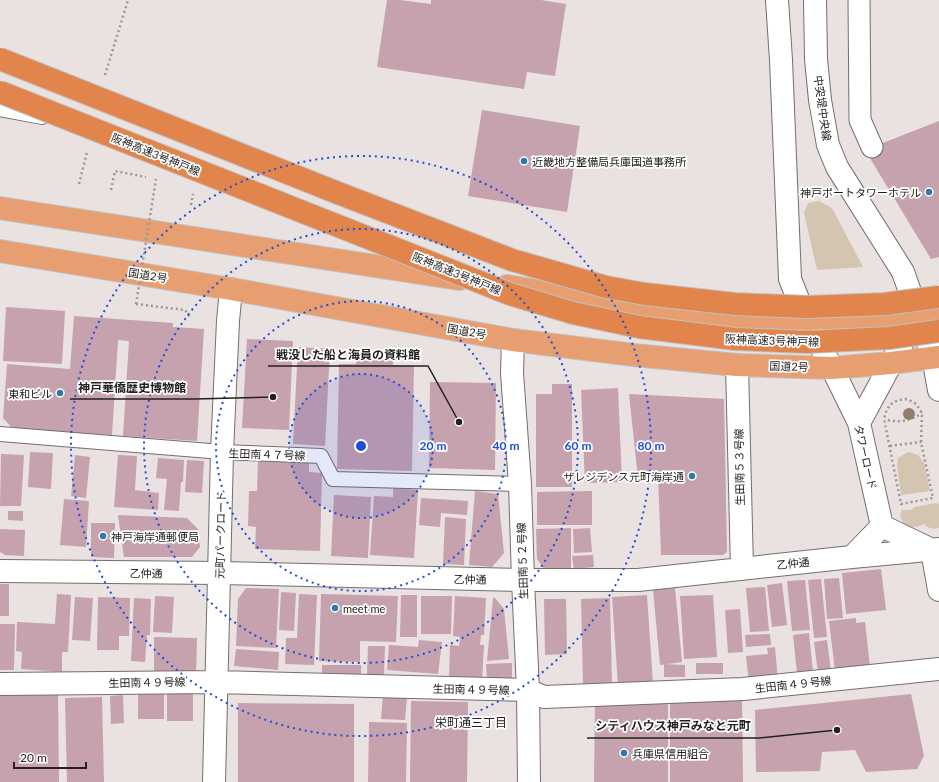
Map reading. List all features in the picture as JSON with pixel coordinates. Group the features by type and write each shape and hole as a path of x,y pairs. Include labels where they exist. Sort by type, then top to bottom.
{"highway":[{"path":"0,59 338,193 512,260 606,286 645,294 735,304 800,306 885,304 939,297"},
{"name":"阪神高速3号神戸線","path":"0,92 510,294 573,313 639,327 734,340 807,342 890,338 939,331"},
{"path":"0,208 522,288 642,308 736,317 806,319 887,316 929,312"},
{"name":"国道2号","path":"0,251 231,289 513,340 634,354 737,365 832,368 892,363 936,357"}],"street":[{"path":"777,0 781,60 790,279 806,319"},
{"name":"中突堤中央線","path":"814,0 820,100 828,145 837,167 929,312 936,357"},
{"path":"859,0 860,120 872,147"},
{"name":"元町パークロード","path":"214,782 222,452 228,321 231,289"},
{"path":"859,423 892,363 929,312"},
{"name":"タワーロード","path":"806,319 859,423 882,526"},
{"name":"生田南５２号線","path":"513,340 512,372 520,484 528,690 529,782"},
{"path":"936,357 939,390"},
{"name":"生田南５３号線","path":"737,365 742,569"},
{"path":"852,557 882,526 937,547 939,590"},
{"name":"乙仲通","path":"0,571 219,573 523,580 638,580 937,547"},
{"name":"生田南４９号線","path":"0,684 216,682 528,690 544,697 742,689 939,669"}],"lane":[{"path":"0,109 42,117"},
{"name":"生田南４７号線","path":"0,434 222,452 322,456 333,479 520,484"}],"path":[{"path":"111,190 115,171 149,178"},
{"path":"156,179 136,304 185,310 190,316"},
{"path":"909,400 919,408 922,413 921,442 933,498 901,504 884,419 886,410 896,401 909,400"},
{"path":"884,419 905,421 916,418 922,413"},
{"path":"890,446 921,442"}],"shaded area":[{"path":"819,201 832,208 863,267 817,270 804,213 808,203"},
{"path":"908,452 918,455 924,463 930,491 901,495 897,466 898,458"},
{"path":"936,503 939,504 939,528 931,528 924,524 916,527 909,527 902,520 900,515 902,510 910,510 915,507"}],"building":[{"path":"387,0 431,4 431,0 541,0 566,4 555,76 527,72 524,89 377,67"},
{"name":"近畿地方整備局兵庫国道事務所","path":"482,110 580,126 567,212 468,196"},
{"path":"939,121 939,257 931,259 865,150"},
{"path":"6,307 65,311 62,364 3,361"},
{"name":"東和ビル","path":"74,316 173,323 173,327 204,329 197,441 123,436 129,341 118,340 112,435 13,429 3,418 7,364 70,369"},
{"path":"247,339 293,341 289,430 242,428"},
{"path":"298,347 330,349 325,446 293,444"},
{"path":"356,355 393,356 393,365 414,366 412,471 337,469 339,364 356,364"},
{"path":"430,382 496,383 495,470 429,468"},
{"path":"552,384 572,384 572,487 536,487 536,394 552,394"},
{"path":"618,388 622,482 585,483 581,390"},
{"name":"ザレジデンス元町海岸通","path":"629,394 724,399 727,552 723,555 661,555 658,474 638,478"},
{"path":"30,452 53,453 51,489 28,487"},
{"path":"1,454 24,455 21,506 0,506"},
{"path":"75,455 90,457 86,498 71,496"},
{"path":"118,455 137,456 135,490 159,493 158,510 114,507"},
{"path":"158,458 184,460 179,511 164,510 167,479 156,478"},
{"path":"187,460 204,461 202,493 185,492"},
{"path":"258,461 309,462 309,472 322,473 320,551 255,549 256,527 248,526 249,491 257,491"},
{"path":"393,488 418,490 414,558 370,555 374,496 393,497"},
{"path":"475,491 498,494 504,553 492,567 469,565"},
{"path":"592,491 592,525 537,525 537,492"},
{"path":"334,495 371,497 368,558 331,556"},
{"path":"421,498 468,501 467,515 441,513 440,527 419,525"},
{"path":"64,499 89,501 86,547 60,545"},
{"path":"8,511 23,511 23,521 8,520"},
{"path":"118,515 187,518 198,529 200,547 192,557 124,557"},
{"path":"445,517 466,519 464,565 443,564"},
{"path":"91,523 115,523 114,558 91,557"},
{"path":"571,528 571,569 545,570 537,559 536,529"},
{"path":"590,528 592,552 574,553 573,529"},
{"path":"0,529 25,530 24,556 5,555 0,552"},
{"path":"593,555 594,567 574,569 572,556"},
{"path":"881,569 886,610 846,614 842,573"},
{"path":"839,578 843,618 827,619 824,579"},
{"path":"821,579 827,637 814,638 808,580"},
{"path":"805,580 810,630 792,631 787,581"},
{"path":"782,583 787,625 772,627 767,585"},
{"path":"0,584 9,584 9,616 0,616"},
{"path":"765,587 769,631 750,632 746,588"},
{"path":"246,588 279,589 276,648 236,646 238,599"},
{"path":"675,588 682,662 660,665 653,590"},
{"path":"281,592 296,593 294,631 279,630"},
{"path":"57,594 71,595 68,652 62,652 62,672 21,669 22,652 16,651 17,622 55,624"},
{"path":"299,594 317,595 314,665 285,664 286,638 297,638"},
{"path":"321,594 398,596 396,642 360,641 360,662 319,661"},
{"path":"401,595 417,595 417,637 400,637"},
{"path":"647,595 653,684 618,686 612,597"},
{"path":"713,595 717,657 684,659 680,596"},
{"path":"155,596 174,597 172,633 153,632"},
{"path":"421,596 452,596 451,634 421,634"},
{"path":"455,596 486,598 484,635 481,635 480,645 484,645 482,681 449,679 450,645 459,646 460,637 453,636"},
{"path":"75,597 93,598 90,641 72,640"},
{"path":"98,597 130,598 129,636 119,636 119,650 97,650"},
{"path":"134,598 151,599 150,635 147,635 145,662 131,661"},
{"path":"493,598 495,598 504,609 509,659 487,661"},
{"path":"610,598 612,684 583,684 581,599"},
{"path":"544,599 566,599 567,654 545,655"},
{"path":"740,609 743,652 728,653 725,610"},
{"path":"856,618 856,623 865,622 870,667 835,671 829,621"},
{"path":"0,624 15,624 14,670 0,670"},
{"path":"809,633 813,672 797,673 793,635"},
{"path":"770,634 771,645 746,647 745,635"},
{"path":"154,637 197,638 196,677 154,675"},
{"path":"419,640 442,642 438,674 387,670 389,645 418,647"},
{"path":"827,640 831,672 818,673 814,642"},
{"path":"368,646 385,646 384,676 367,675"},
{"path":"775,647 778,680 749,683 746,656 768,654 767,648"},
{"path":"236,649 279,652 278,670 234,666"},
{"path":"512,663 512,681 487,682 486,664"},
{"path":"696,663 723,663 723,674 696,674"},
{"path":"664,664 685,665 685,677 664,677"},
{"path":"322,665 361,665 361,676 322,676"},
{"path":"167,691 193,691 193,721 167,721"},
{"path":"138,692 164,692 164,719 138,719"},
{"path":"911,694 924,756 917,769 866,772 855,750 822,752 820,771 756,772 755,710"},
{"path":"0,695 58,695 59,782 0,782"},
{"path":"123,695 124,723 111,724 110,696"},
{"path":"383,696 407,698 405,720 381,719"},
{"path":"102,697 104,782 67,782 65,698"},
{"path":"670,699 742,699 743,782 670,782"},
{"path":"411,701 468,702 467,782 410,782"},
{"path":"595,701 668,701 668,782 594,782"},
{"path":"238,703 354,704 354,782 238,782"},
{"path":"369,722 407,723 406,782 368,782"}],"place":[{"name":"近畿地方整備局兵庫国道事務所","path":"524,161"},
{"name":"神戸ポートタワーホテル","path":"929,192"},
{"name":"東和ビル","path":"60,393"},
{"name":"神戸華僑歴史博物館","path":"273,397"},
{"name":"戦没した船と海員の資料館","path":"459,422"},
{"name":"ザレジデンス元町海岸通","path":"692,476"},
{"name":"神戸海岸通郵便局","path":"103,536"},
{"name":"meet me","path":"335,608"},
{"name":"シティハウス神戸みなと元町","path":"837,730"},
{"name":"兵庫県信用組合","path":"624,753"}],"district":[{"name":"栄町通三丁目","path":"471,722"}]}
